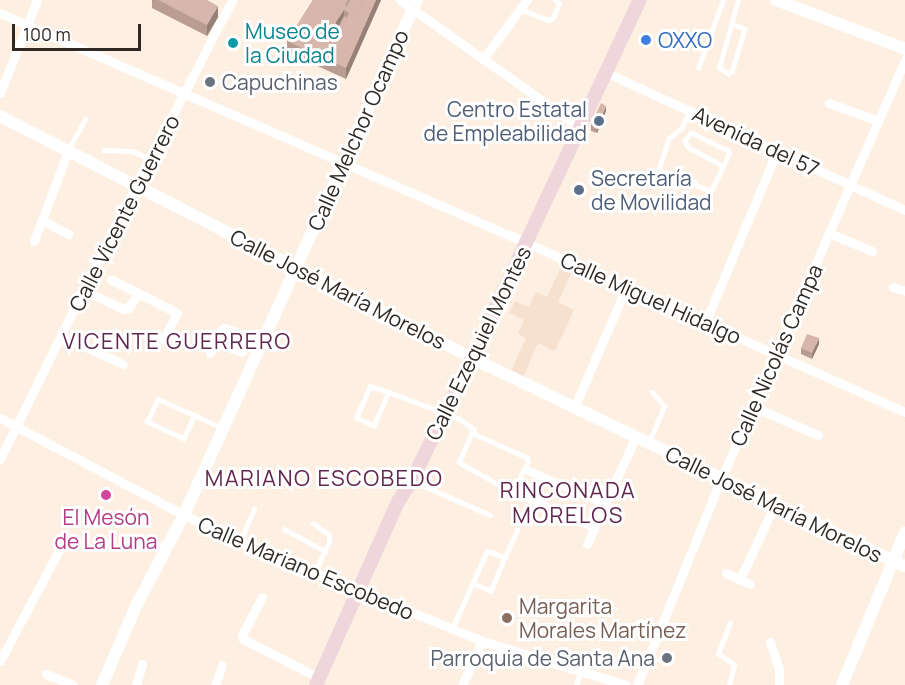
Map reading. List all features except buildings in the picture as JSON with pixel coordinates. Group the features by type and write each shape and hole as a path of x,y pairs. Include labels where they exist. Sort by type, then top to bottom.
{"main road":[{"name":"Calle Ezequiel Montes","path":"317,682 360,592 398,502 412,480 472,358 640,0"}],"street":[{"path":"0,93 37,0"},
{"name":"Calle Vicente Guerrero","path":"0,459 18,427 83,290 232,0"},
{"path":"400,0 415,5 483,59 581,128"},
{"path":"483,59 527,0"},
{"path":"776,0 905,49"},
{"name":"Calle Melchor Ocampo","path":"102,685 137,604 184,515 415,5"},
{"name":"Calle Miguel Hidalgo","path":"0,13 527,243 905,412"},
{"name":"Calle Nicolás Campa","path":"637,685 722,479 876,120 905,59"},
{"name":"Avenida del 57","path":"607,73 905,210"},
{"path":"829,103 876,120"},
{"name":"Calle José María Morelos","path":"0,116 472,358 634,438 905,566"},
{"path":"34,241 68,151"},
{"path":"705,323 777,152"},
{"path":"42,220 68,234"},
{"path":"829,233 872,251"},
{"path":"111,280 177,313 163,339"},
{"path":"893,287 905,291"},
{"path":"574,408 626,288"},
{"path":"83,290 124,309 133,304 138,293"},
{"path":"210,353 225,328 261,342"},
{"path":"61,336 123,364"},
{"path":"215,342 242,352"},
{"path":"754,407 819,435"},
{"name":"Calle Mariano Escobedo","path":"0,418 240,542 482,641 626,685"},
{"path":"587,544 634,438"},
{"path":"529,471 605,504"},
{"path":"517,494 594,528"},
{"path":"740,579 775,504"},
{"path":"843,685 905,532"},
{"path":"0,661 66,537"},
{"path":"726,573 750,584"},
{"path":"262,597 242,635 243,639 317,682"},
{"path":"462,685 482,641"},
{"path":"770,642 779,670 779,685"},
{"path":"136,685 142,664"},
{"path":"215,685 222,664"},
{"path":"46,674 73,685"}],"lane":[{"path":"520,9 549,20 553,18 559,4 555,0"},
{"path":"698,68 723,0"},
{"path":"733,24 744,29 732,72 728,74 719,68 738,0"},
{"path":"686,137 691,133 728,151 717,182 709,192 662,172 658,166 669,139 682,128 690,111"},
{"path":"68,151 85,119"},
{"path":"682,128 688,147 723,166"},
{"path":"104,150 132,151 151,159"},
{"path":"389,392 374,426 356,418 370,386 389,392 445,413 470,424 474,429 473,434 459,462 512,492 528,462 527,458 473,434"},
{"path":"648,443 664,406 652,392"},
{"path":"195,415 184,439 147,422 158,399 195,415 224,428"},
{"path":"412,480 490,514"},
{"path":"240,542 254,509"},
{"path":"313,522 328,534 330,541 315,573"},
{"path":"284,529 325,551"},
{"path":"473,584 491,591 517,530"},
{"path":"452,629 487,551 505,556"},
{"path":"729,685 735,668 718,654 730,623"},
{"path":"576,685 581,671"}],"shaded area":[{"path":"562,265 573,270 558,302 574,310 555,351 538,343 523,377 511,371 526,338 518,334 524,320 509,313 515,301 529,307 536,292 547,297"}],"place":[{"name":"OXXO","path":"646,40"},
{"name":"Museo de la Ciudad","path":"233,43"},
{"name":"Capuchinas","path":"210,82"},
{"name":"Centro Estatal de Empleabilidad","path":"599,121"},
{"name":"Secretaría de Movilidad","path":"579,190"},
{"name":"El Mesón de La Luna","path":"106,495"},
{"name":"Margarita Morales Martínez","path":"507,618"},
{"name":"Parroquia de Santa Ana","path":"667,658"}],"district":[{"name":"VICENTE GUERRERO","path":"177,342"},
{"name":"MARIANO ESCOBEDO","path":"324,479"},
{"name":"RINCONADA MORELOS","path":"568,502"}]}
